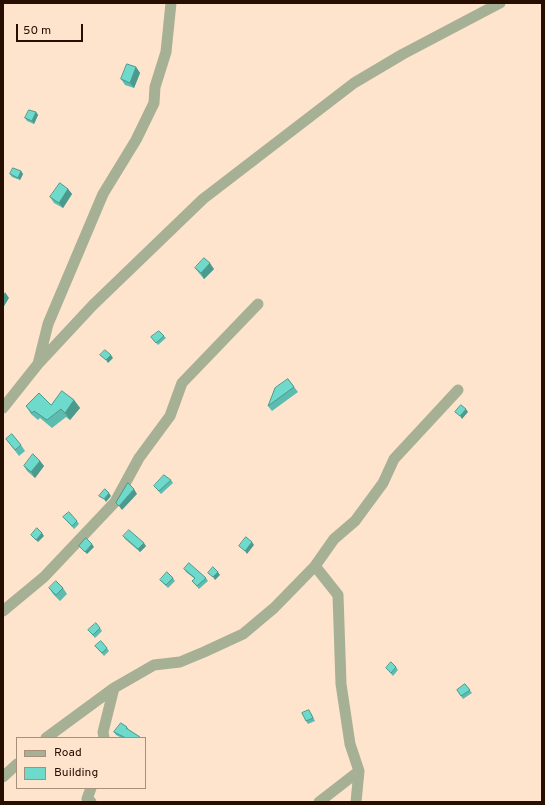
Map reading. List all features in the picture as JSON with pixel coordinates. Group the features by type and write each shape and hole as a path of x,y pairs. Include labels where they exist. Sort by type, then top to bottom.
{"street":[{"path":"38,364 48,324 103,194 136,140 154,103 155,87 166,52 171,3"},
{"path":"3,408 38,364 93,305 197,204 354,83 403,54 500,3"},
{"path":"3,611 44,578 115,502 139,458 170,416 182,383 258,304"},
{"path":"47,737 114,688 154,665 180,662 242,634 274,608 315,566 334,539 355,521 383,483 394,459 458,390"},
{"path":"315,566 338,595 341,684 350,744 359,771 356,802"},
{"path":"104,737 103,732 114,688"},
{"path":"3,777 16,765"},
{"path":"319,802 359,771"},
{"path":"91,789 87,799 91,802"}],"building":[{"path":"127,64 136,67 130,83 121,79"},
{"path":"29,110 36,112 32,121 25,118"},
{"path":"13,168 21,171 18,178 10,174"},
{"path":"60,183 68,189 59,203 50,197"},
{"path":"204,258 210,263 201,273 195,268"},
{"path":"159,331 164,336 156,343 151,337"},
{"path":"105,350 111,355 106,360 100,355"},
{"path":"288,379 294,387 268,406 275,388"},
{"path":"62,391 74,400 65,413 61,409 47,420 34,411 32,413 26,406 39,393 51,405"},
{"path":"461,405 466,409 460,416 455,412"},
{"path":"12,434 21,445 15,450 6,439"},
{"path":"33,454 40,461 31,472 24,466"},
{"path":"164,475 171,480 159,491 154,486"},
{"path":"128,483 134,489 119,506 116,503"},
{"path":"105,489 109,493 104,499 99,496"},
{"path":"69,512 77,521 72,526 63,517"},
{"path":"37,528 42,533 36,540 31,535"},
{"path":"129,530 144,543 138,549 123,536"},
{"path":"246,537 252,542 245,551 239,546"},
{"path":"86,538 92,544 85,552 79,546"},
{"path":"189,563 206,578 197,586 192,581 195,578 184,569"},
{"path":"213,567 218,572 213,577 208,573"},
{"path":"167,572 173,578 166,585 160,580"},
{"path":"56,581 63,588 56,595 49,588"},
{"path":"96,623 100,628 93,635 88,630"},
{"path":"101,641 107,648 102,653 95,646"},
{"path":"391,662 396,667 391,673 386,668"},
{"path":"465,684 470,690 461,696 457,690"},
{"path":"309,710 313,718 306,721 302,713"},
{"path":"121,723 140,737 124,737 114,732"}]}
